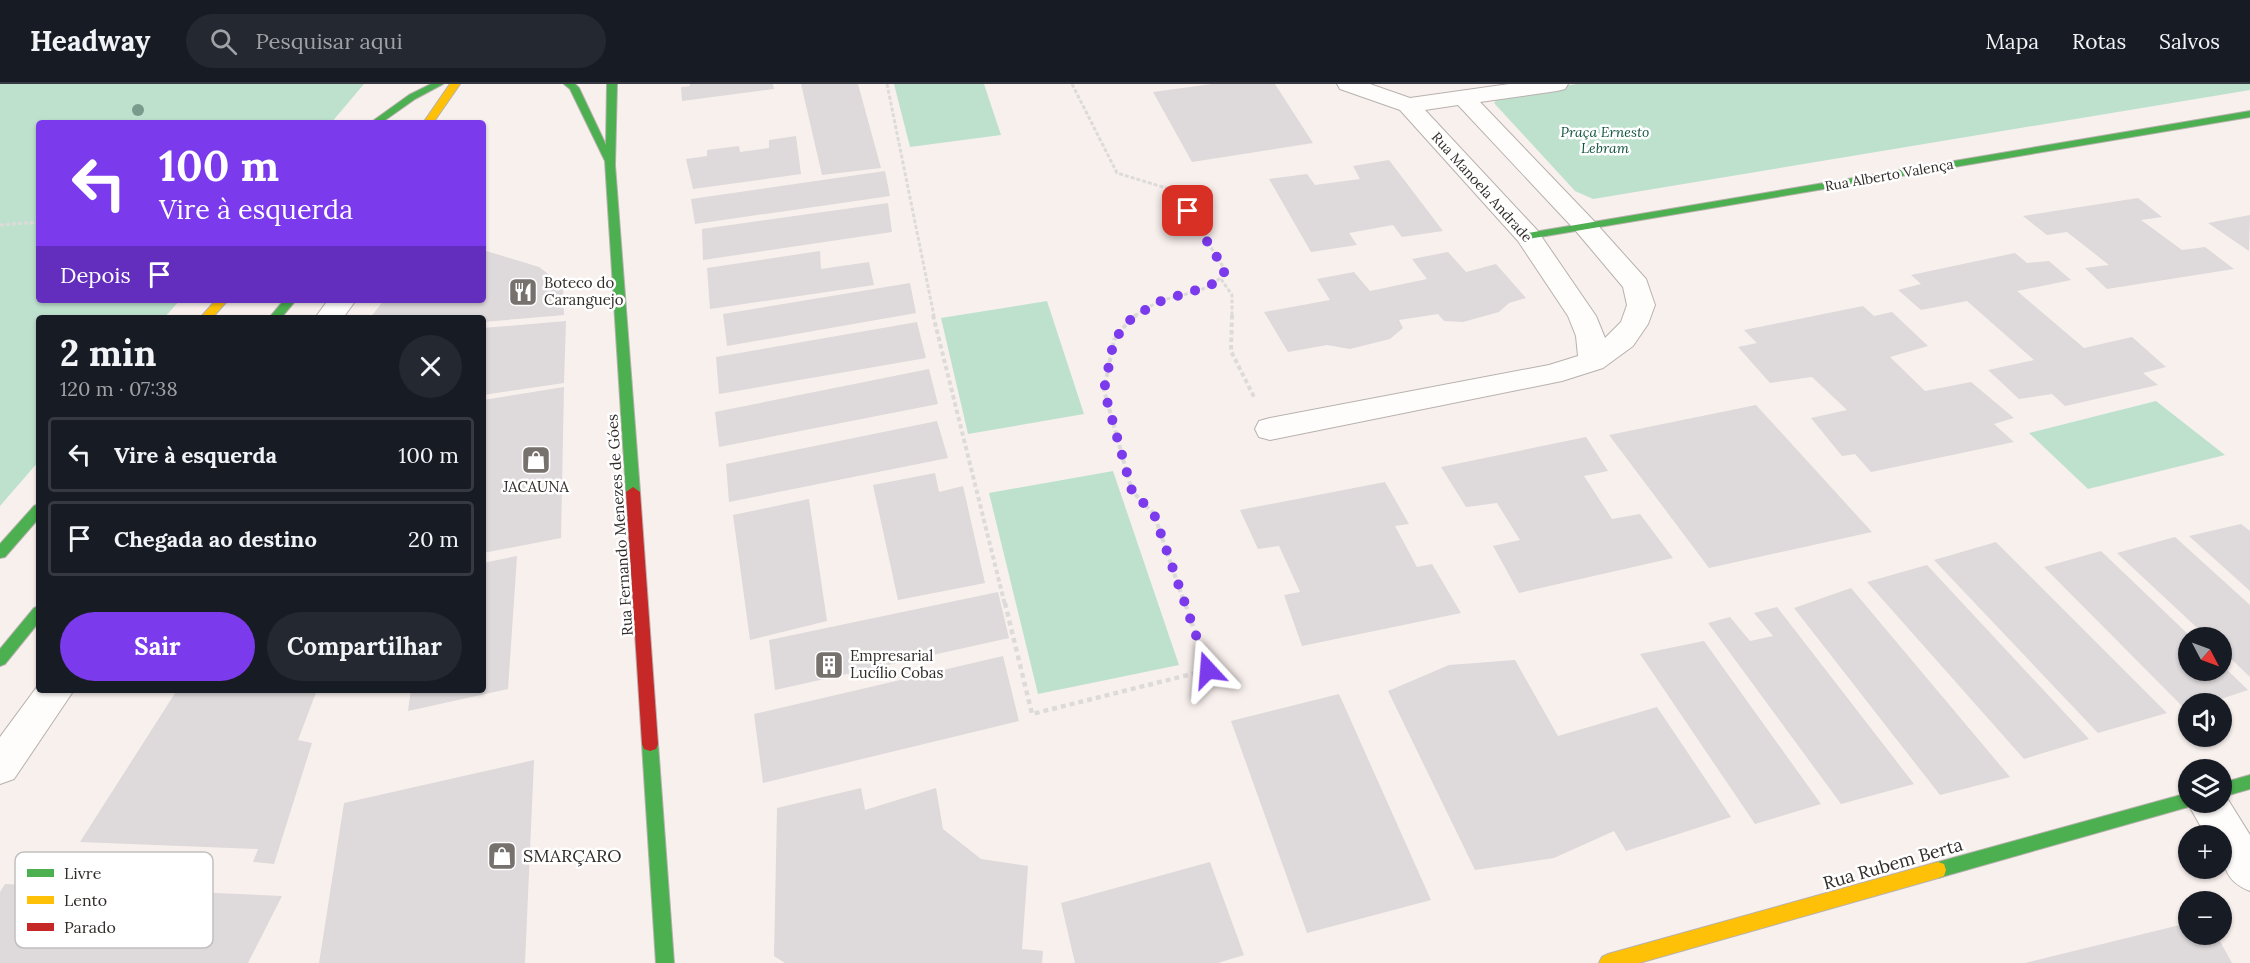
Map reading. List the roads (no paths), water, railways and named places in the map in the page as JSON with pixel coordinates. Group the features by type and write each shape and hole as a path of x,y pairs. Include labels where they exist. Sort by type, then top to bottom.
{"main road":[{"path":"379,120 412,97 438,84"},
{"path":"430,120 455,84"},
{"path":"569,84 574,88 610,165"},
{"name":"Rua Fernando Menezes de Góes","path":"612,84 610,165 665,963"},
{"path":"364,120 373,107"},
{"name":"Rua Alberto Valença","path":"1528,236 2250,114"},
{"path":"209,315 219,303"},
{"path":"278,315 288,303"},
{"path":"0,553 36,512"},
{"path":"0,660 36,616"},
{"path":"2232,787 2250,782"},
{"name":"Rua Rubem Berta","path":"1608,963 2178,803"}],"street":[{"name":"Rua Manoela Andrade","path":"1348,84 1408,105 1528,236 1582,316 1590,336 1593,361"},
{"path":"1408,105 1557,84"},
{"path":"1270,429 1552,374 1593,361 1623,339 1634,324 1641,305 1636,285 1584,225 1464,98"},
{"path":"0,768 54,693"},
{"path":"2214,813 2250,872"}],"place":[{"name":"Boteco do Caranguejo","path":"523,292"},
{"name":"JACAUNA","path":"536,460"},
{"name":"Empresarial Lucílio Cobas","path":"829,665"},
{"name":"SMARÇARO","path":"502,856"}],"park label":[{"name":"Praça Ernesto Lebram","path":"1605,140"}]}
